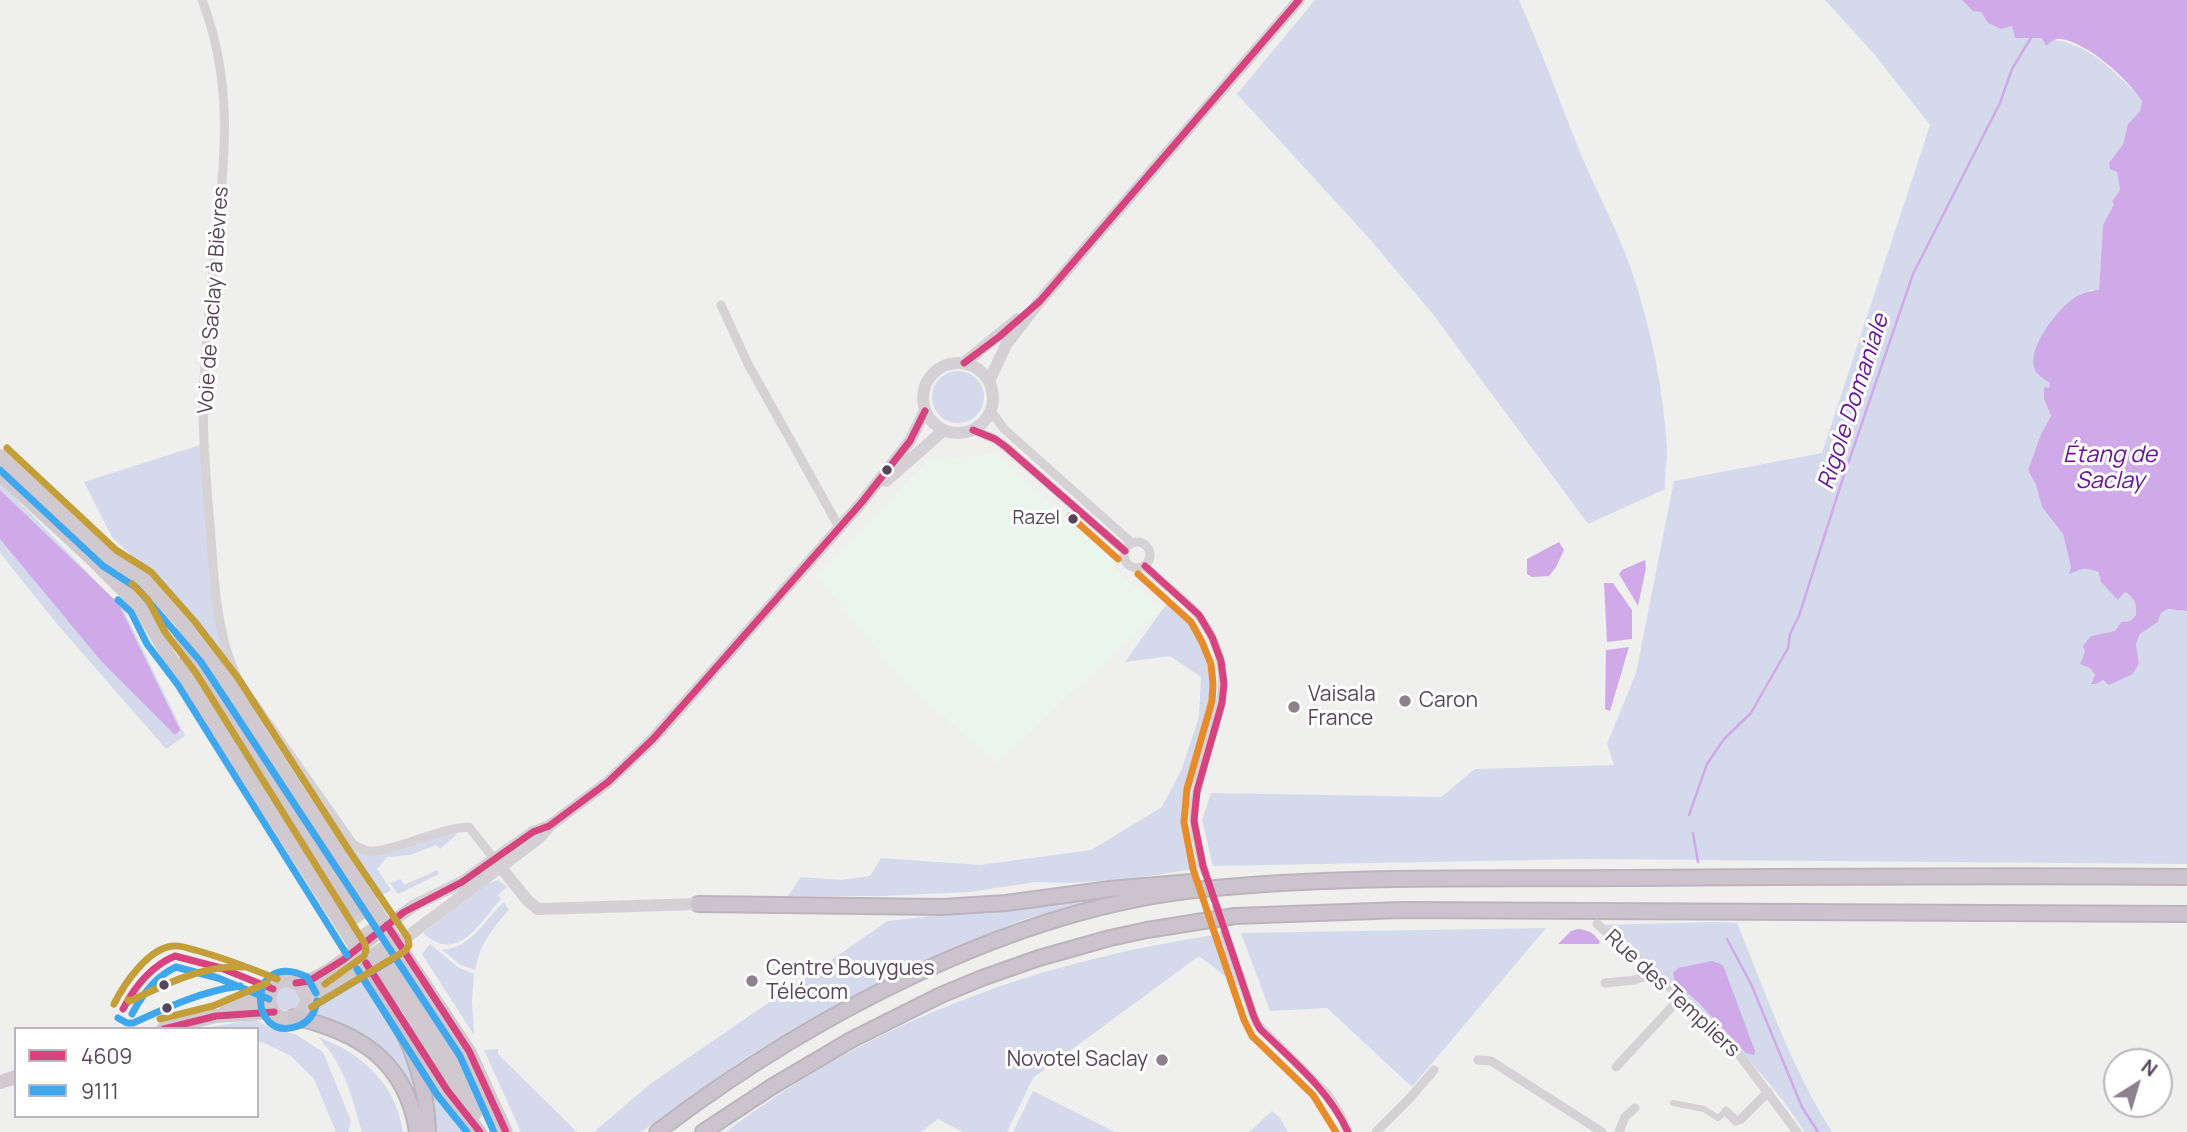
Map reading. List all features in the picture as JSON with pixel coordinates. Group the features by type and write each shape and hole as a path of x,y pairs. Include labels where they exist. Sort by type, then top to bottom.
{"highway":[{"path":"657,1132 731,1078 790,1041 888,989 966,953 1036,927 1092,910 1157,896 1219,888 1354,878 2187,877"},
{"path":"695,904 942,907 1006,903 1110,889 1198,882 1219,888"},
{"path":"703,1132 841,1046 918,1006 982,978 1110,938 1219,919 1286,913 1402,910 2187,914"},
{"path":"385,973 380,994 406,1038 420,1074 426,1101 428,1132"},
{"path":"293,1017 337,1029 359,1040 377,1054 403,1088 412,1107 418,1132"}],"main road":[{"path":"989,381 1007,344 1040,301 1299,0"},
{"path":"964,363 1040,301"},
{"path":"964,363 974,367 989,381 993,396 990,411 981,425 973,430 954,433 944,430 930,419 925,411 923,393 930,376 946,365 964,363"},
{"path":"171,1027 216,1016 271,993 282,982 309,981 343,960 415,905 498,864 539,838 549,826 608,782 653,739 862,502 910,441 925,411"},
{"path":"862,502 944,430"},
{"path":"0,456 110,558 161,611 205,668 353,910 219,709 166,636 140,607 0,474"},
{"path":"110,558 144,580 209,656 469,1051 505,1132"},
{"path":"140,607 156,638 187,680 356,949 366,963 385,973 505,1132"},
{"path":"498,864 527,900 538,909 695,904"},
{"path":"307,998 399,943 498,864"},
{"path":"385,973 447,1090 480,1132"},
{"path":"385,973 488,1132"},
{"path":"216,1016 274,1012 285,1018 293,1017 305,1008 307,998 296,983"},
{"path":"271,993 270,1004 274,1012"}],"street":[{"name":"Voie de Saclay à Bièvres","path":"202,0 221,68 226,147 210,296 204,384 209,506 218,606 229,661 240,683 353,845 375,851 453,828 469,827 498,864"},
{"path":"721,305 748,364 839,527"},
{"path":"990,411 1004,429 1132,543 1143,544 1149,550 1150,558 1145,566 1136,569 1125,561 1125,551 1132,543"},
{"path":"973,430 1006,447 1125,551"},
{"path":"1145,566 1199,615 1212,637 1221,661 1224,684 1222,703 1194,809 1203,866"},
{"name":"Rue des Templiers","path":"1597,924 1681,997 1741,1057 1797,1132"},
{"path":"1227,939 1256,1023 1328,1095 1348,1132"},
{"path":"1605,983 1635,980 1654,973"},
{"path":"1616,1067 1681,997"},
{"path":"1478,1060 1491,1061 1602,1132"},
{"path":"1376,1132 1434,1070"},
{"path":"1673,1103 1704,1110 1718,1118 1726,1111 1736,1121 1768,1092"},
{"path":"1619,1132 1625,1116 1635,1108"}],"shaded area":[{"path":"1315,0 1519,0 1582,157 1620,241 1638,291 1655,359 1663,406 1667,452 1665,489 1588,524 1432,313 1368,237 1237,94"},
{"path":"1825,0 1962,0 1981,12 1988,23 2012,26 2015,37 2060,41 2084,50 2107,66 2142,101 2140,111 2128,124 2123,144 2109,163 2117,171 2120,190 2112,201 2114,204 2103,225 2099,290 2090,290 2082,296 2049,389 2045,387 2044,399 2051,416 2041,434 2028,470 2036,485 2042,507 2063,534 2073,573 2085,568 2098,573 2101,582 2118,599 2124,592 2135,604 2136,615 2130,621 2121,622 2115,631 2091,636 2090,668 2095,675 2091,683 2121,678 2139,663 2136,644 2140,634 2158,622 2161,613 2168,609 2187,611 2187,864 1585,859 1213,866 1202,820 1211,793 1441,797 1475,769 1614,765 1607,744 1636,673 1674,481 1822,453 1930,125 1874,54"},
{"path":"958,371 968,373 976,379 982,387 982,407 976,415 968,421 958,423 948,421 940,415 934,407 932,397 934,387 940,379 948,373"},
{"path":"200,445 215,609 225,667 163,585 112,537 84,482"},
{"path":"995,453 1113,561 1110,565 1161,609 997,763 902,680 818,577 927,461"},
{"path":"0,482 123,609 185,736 166,749 58,625 0,553"},
{"path":"1168,602 1185,612 1198,627 1214,664 1216,683 1212,722 1183,816 1199,868 1131,879 1036,882 969,892 788,896 801,877 841,880 870,876 881,858 980,865 1091,850 1162,807 1181,771 1199,717 1201,677 1170,656 1125,662"},
{"path":"316,799 348,847 367,855 456,832 457,834 440,849 436,845 410,855 387,857 377,869 391,890 374,900 310,803"},
{"path":"437,870 439,874 398,894 390,883 401,879 404,885"},
{"path":"498,880 507,887 498,895 501,899 467,937 447,945 435,942 423,933 487,884"},
{"path":"1099,897 1097,900 1022,920 930,958 866,990 748,1056 641,1132 594,1132 650,1084 888,921"},
{"path":"504,902 509,910 488,937 475,970 461,965 442,950 453,948 470,939"},
{"path":"1737,923 1792,1056 1832,1132 1805,1132 1761,1073 1736,1046 1684,996 1600,925"},
{"path":"1546,928 1412,1087 1327,1008 1270,1011 1241,933"},
{"path":"1221,934 1241,988 1199,956 1033,1078 1007,1132 963,1132 938,1119 921,1132 726,1132 840,1057 961,1001 1087,960"},
{"path":"430,944 459,968 474,974 474,1035 422,954"},
{"path":"362,979 370,984 378,995 401,1041 415,1080 421,1119 407,1087 348,1029 327,1019 311,1017 323,997"},
{"path":"288,987 296,991 300,999 296,1007 288,1011 280,1007 276,999 280,991"},
{"path":"254,1019 272,1029 295,1034 323,1052 351,1121 348,1132 336,1132 314,1079 291,1056 259,1042 259,1027 212,1027"},
{"path":"318,1037 349,1052 374,1072 393,1099 403,1132 362,1132 341,1070"},
{"path":"498,1049 498,1054 577,1132 521,1132 484,1050"},
{"path":"423,1063 473,1132 434,1132 434,1113"},
{"path":"1033,1091 1115,1132 1013,1132"},
{"path":"1272,1111 1280,1118 1288,1132 1249,1132"}],"water":[{"name":"Étang de Saclay","path":"1962,0 2187,0 2187,611 2168,609 2161,613 2158,622 2140,634 2136,644 2139,663 2133,674 2109,685 2103,680 2091,684 2095,675 2090,668 2080,664 2085,652 2083,646 2091,636 2115,631 2121,622 2130,621 2136,615 2135,604 2125,592 2118,600 2101,582 2098,572 2085,569 2069,574 2071,567 2063,534 2042,507 2036,485 2028,470 2041,434 2051,416 2044,399 2044,387 2049,388 2050,383 2037,373 2034,354 2051,321 2067,304 2086,292 2099,290 2103,225 2114,204 2112,201 2120,190 2117,172 2110,169 2109,163 2123,144 2128,124 2140,111 2142,101 2117,72 2083,47 2061,39 2046,46 2042,38 2015,38 2012,26 2001,29 1988,23 1981,12 1973,11"},
{"path":"0,490 118,603 180,730 175,735 102,662 0,539"},
{"path":"1559,542 1564,550 1549,576 1532,577 1527,574 1527,559"},
{"path":"1645,560 1646,568 1638,606 1619,574"},
{"path":"1604,583 1613,583 1632,610 1632,639 1607,642"},
{"path":"1629,647 1610,711 1605,709 1606,650"},
{"path":"1578,929 1593,934 1599,944 1558,944 1571,931"},
{"path":"1712,961 1723,965 1755,1051 1754,1055 1746,1053 1699,1003 1675,982 1673,973 1678,968"}],"waterway":[{"name":"Rigole Domaniale","path":"1689,815 1707,764 1724,739 1751,713 1788,648 1790,634 1799,616 1913,274 2000,103 2012,69 2032,36"},
{"name":"Rigole Domaniale","path":"1693,833 1698,862"},
{"name":"Rigole Domaniale","path":"1727,939 1751,984 1802,1107 1818,1132"}],"tunnel":[{"path":"1203,866 1227,939"},
{"path":"357,907 394,967"},
{"path":"348,913 385,972"}],"transit line":[{"name":"4609","path":"964,363 1040,301 1299,0"},
{"name":"4609","path":"296,983 309,981 343,960 404,912 462,882 533,832 549,826 608,782 653,739 862,502 910,441 925,411"},
{"name":"4609","path":"973,430 1006,447 1125,551"},
{"path":"7,448 116,550 151,572 195,622 238,678 408,938 409,945 405,951 312,1007"},
{"name":"9111","path":"0,470 103,566 137,588 201,662 460,1056 494,1132"},
{"path":"1070,516 1118,559"},
{"name":"4609","path":"1145,566 1199,615 1212,637 1221,661 1224,684 1222,703 1197,791 1194,821 1203,866 1254,1017 1260,1029 1320,1089 1348,1132"},
{"path":"1138,574 1191,622 1211,664 1212,701 1187,789 1184,822 1193,869 1244,1020 1252,1036 1313,1095 1336,1132"},
{"path":"132,584 148,600 165,632 196,673 365,944 364,956 325,984"},
{"name":"9111","path":"118,600 131,612 147,644 178,685 347,955"},
{"name":"4609","path":"387,925 469,1051 506,1132"},
{"path":"114,1004 138,968 155,953 174,946 216,956 277,979"},
{"name":"4609","path":"123,1009 145,978 158,965 175,956 221,968 273,989"},
{"name":"9111","path":"312,1007 394,958"},
{"name":"4609","path":"366,963 447,1090 480,1132"},
{"name":"9111","path":"132,1014 150,987 162,975 176,967 218,978 269,999"},
{"path":"128,1000 199,972 243,967"},
{"name":"9111","path":"357,969 438,1096 467,1132"},
{"name":"9111","path":"316,993 307,977 287,971 273,975 264,984 260,997 262,1011 269,1022 281,1028 306,1022 317,1001"},
{"path":"160,1019 213,1006 267,983"},
{"name":"9111","path":"118,1018 133,1023 199,996 240,986"},
{"name":"4609","path":"172,1027 216,1016 274,1012"}],"place":[{"name":"Razel","path":"1073,519"},
{"name":"Caron","path":"1405,701"},
{"name":"Vaisala France","path":"1294,707"},
{"name":"Centre Bouygues Télécom","path":"752,981"},
{"name":"Novotel Saclay","path":"1162,1060"}]}
